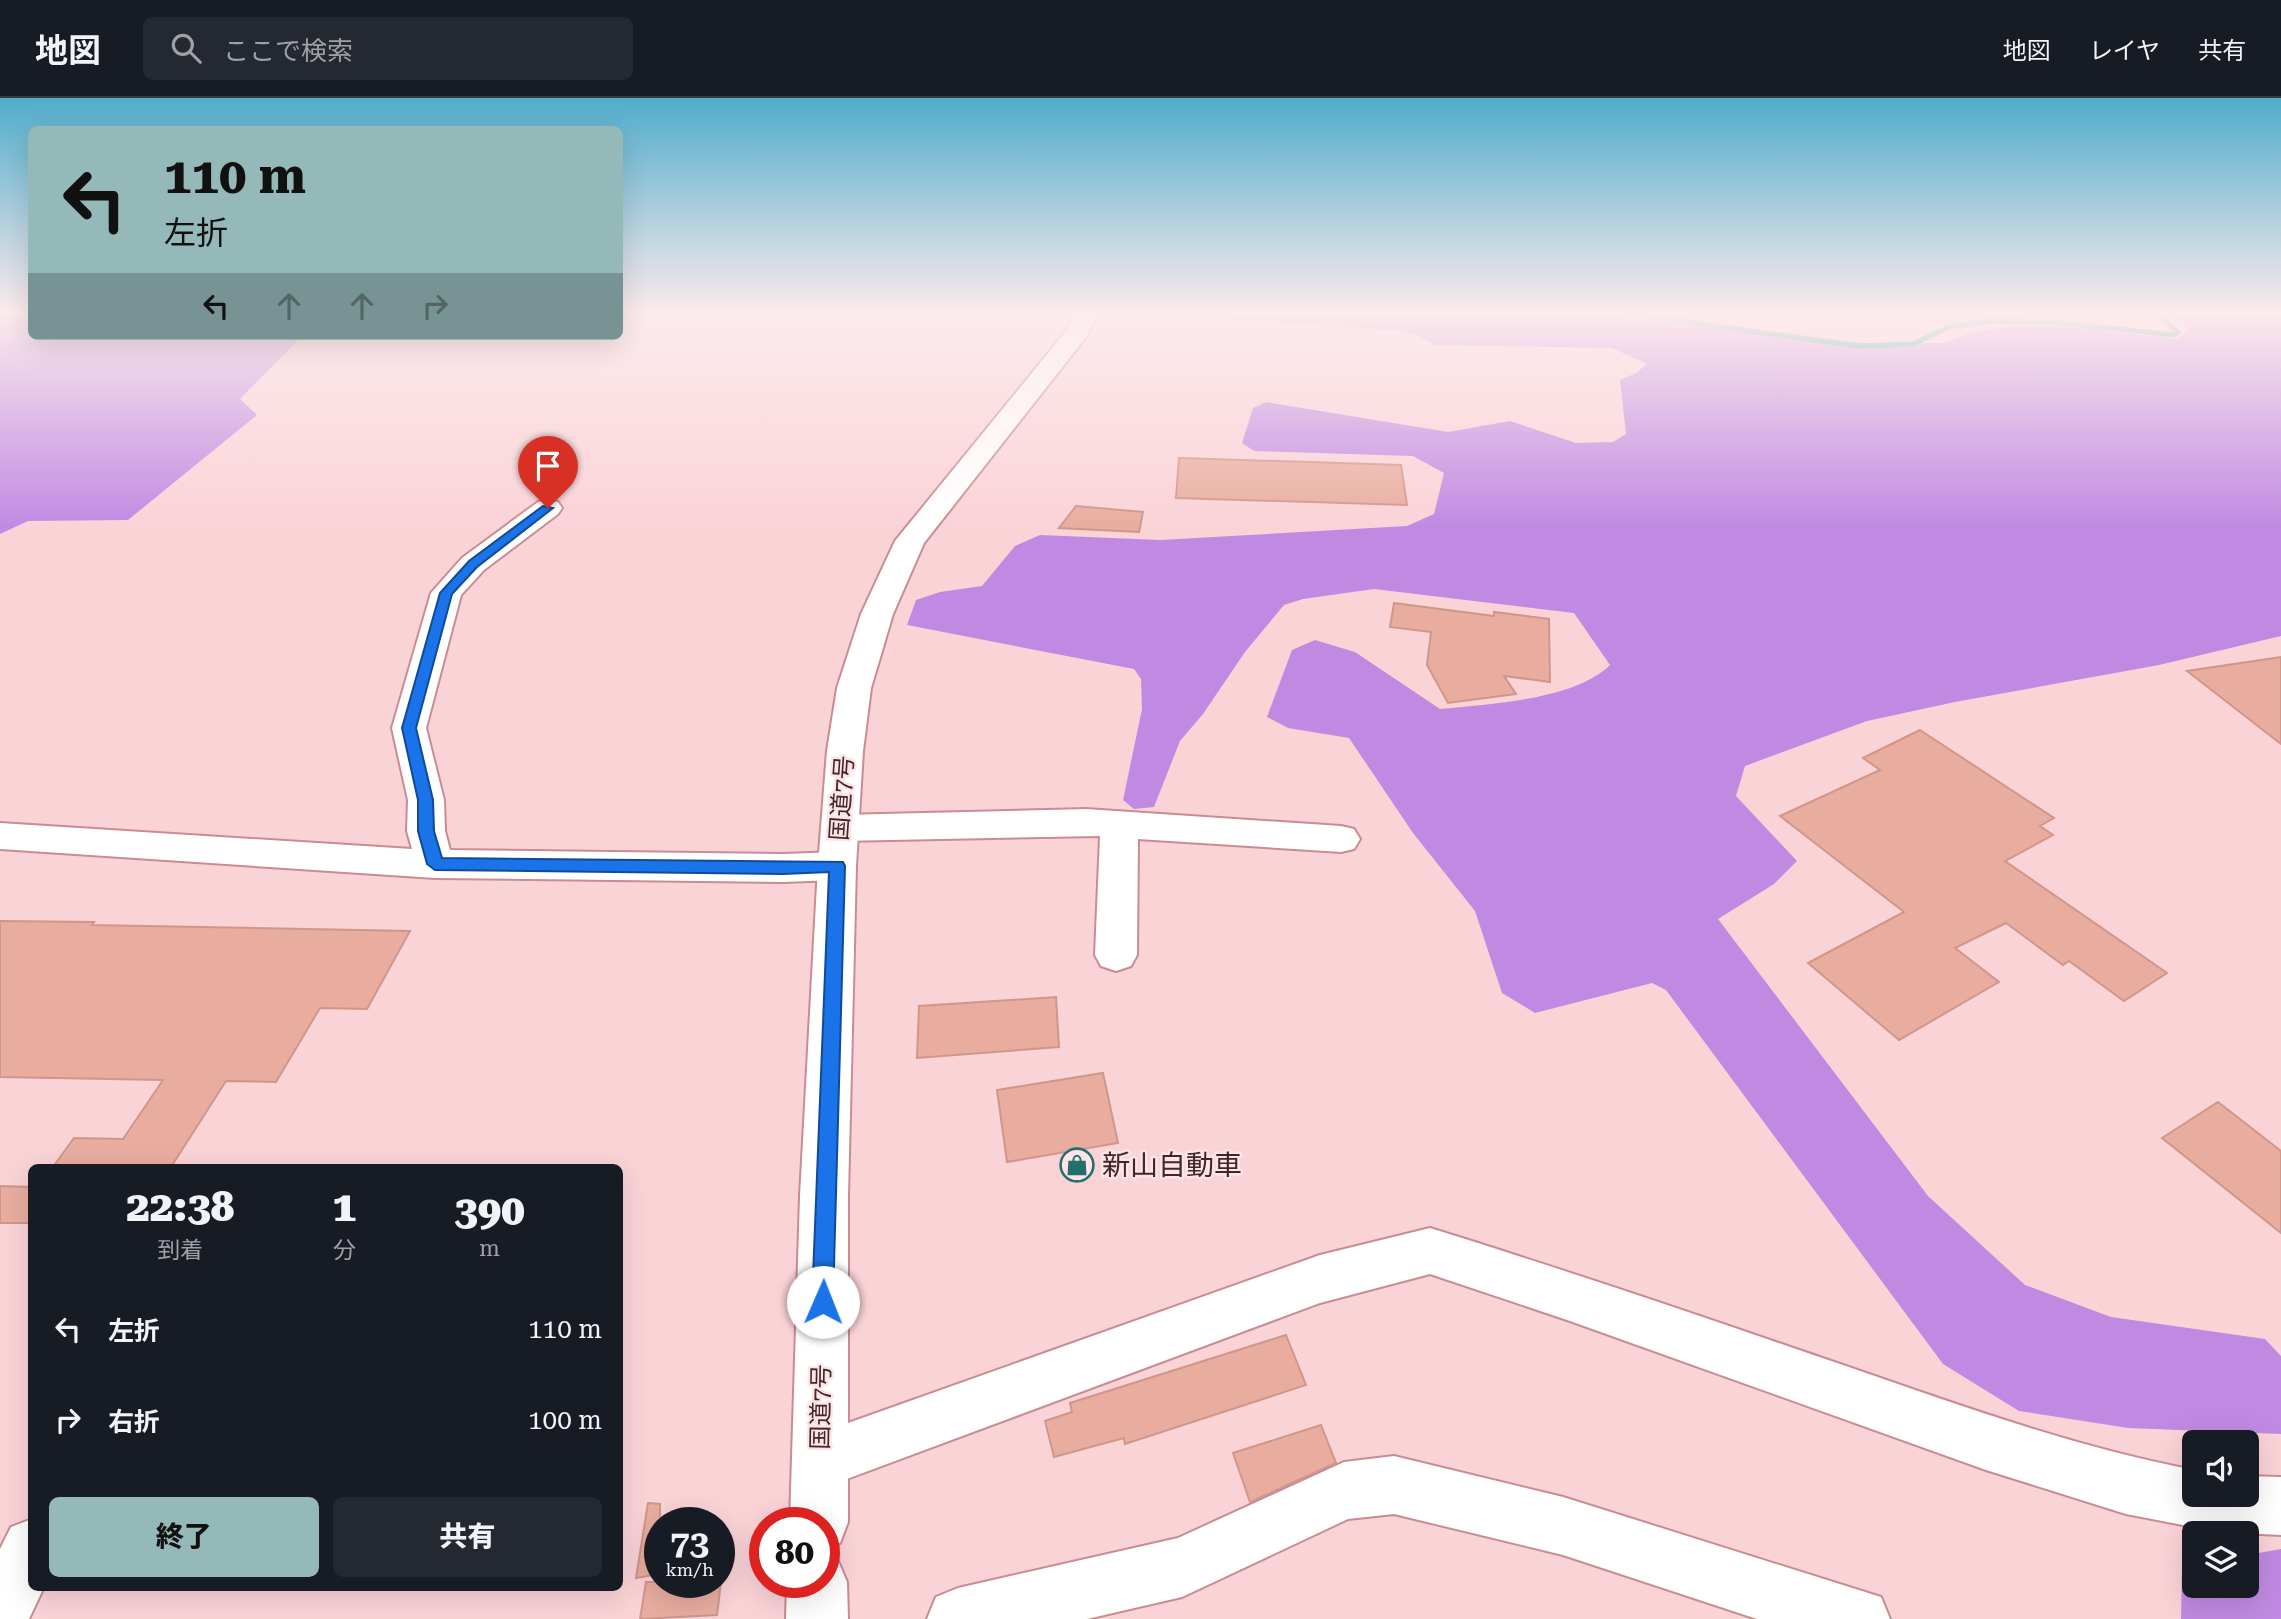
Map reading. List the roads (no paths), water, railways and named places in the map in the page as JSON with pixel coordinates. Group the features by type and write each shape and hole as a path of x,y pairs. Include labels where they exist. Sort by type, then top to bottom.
{"main road":[{"name":"国道7号","path":"819,1507 824,1196 839,847 845,751 854,688 877,614 910,541 1035,385"},
{"path":"435,864 426,831 426,800 409,728 446,593 473,564 548,508"},
{"path":"0,836 435,864 783,868 839,847 1086,822 1340,839"},
{"path":"1116,956 1119,824"},
{"path":"820,1461 1320,1279 1430,1251 1570,1296 1986,1442 2126,1485 2220,1503 2281,1506"},
{"path":"958,1619 1182,1567 1344,1490 1394,1485 1563,1526 1740,1584 1859,1619"},
{"path":"0,1613 28,1556"},
{"path":"817,1598 817,1619"}],"place":[{"name":"新山自動車","path":"1077,1165"}]}
